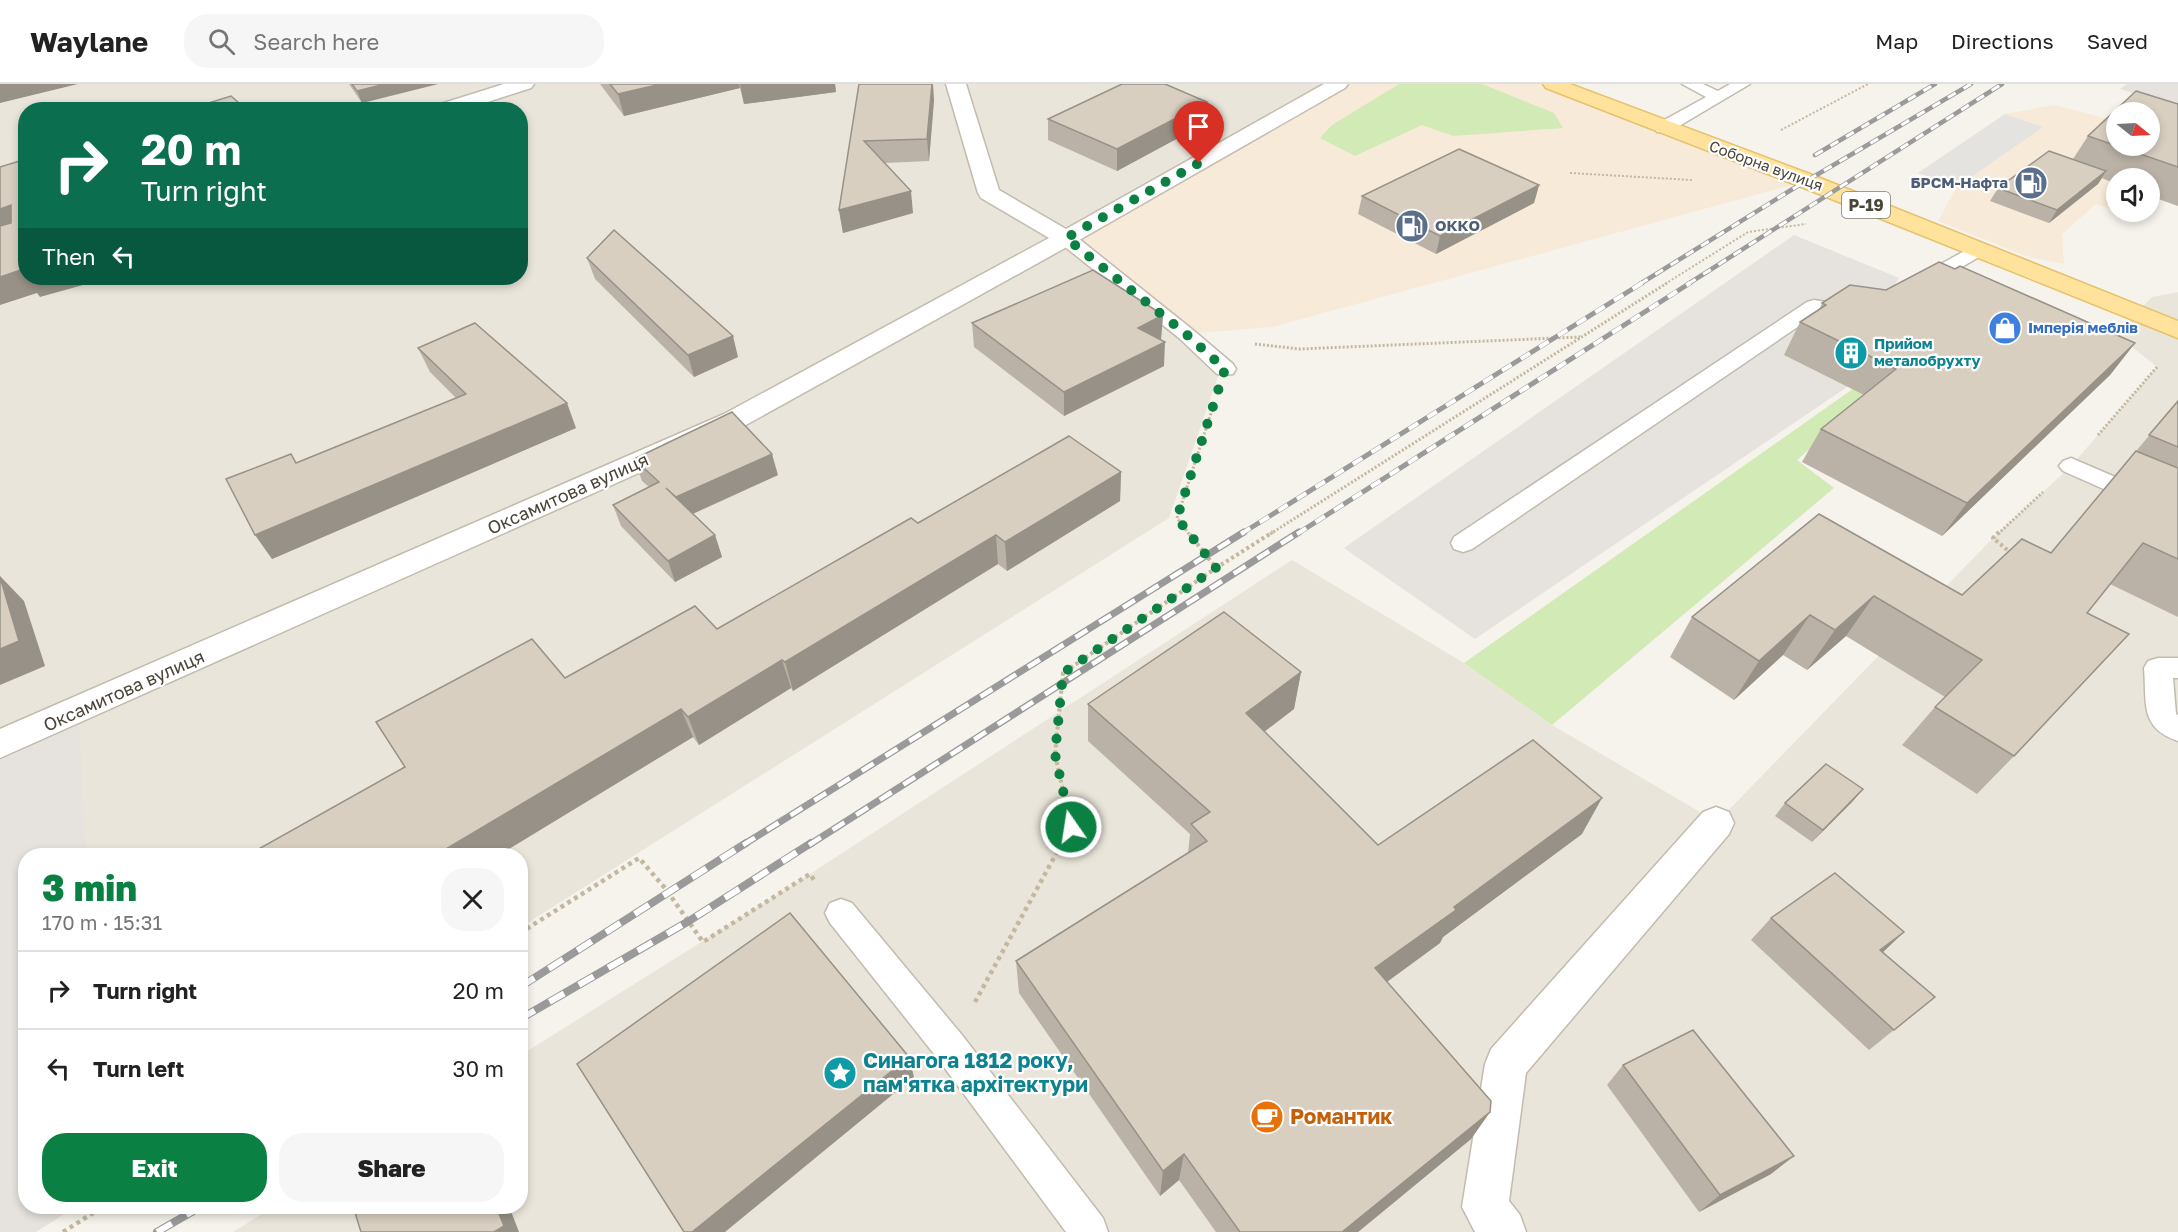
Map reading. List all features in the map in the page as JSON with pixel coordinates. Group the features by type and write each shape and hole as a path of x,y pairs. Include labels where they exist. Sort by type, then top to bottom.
{"main road":[{"name":"Соборна вулиця","path":"1554,84 1663,128 1807,181 2178,330"}],"street":[{"path":"467,102 524,84"},
{"path":"956,84 989,193 1066,238"},
{"name":"Оксамитова вулиця","path":"0,744 734,420 1066,238 1338,84"},
{"path":"1503,1232 1485,1207 1506,1064 1716,823"}],"lane":[{"path":"1690,84 1718,97"},
{"path":"1663,128 1742,84"},
{"path":"1066,238 1186,334 1225,369"},
{"path":"1898,296 1977,250"},
{"path":"1463,543 1814,306 1868,314 1878,308"},
{"path":"2071,466 2178,514"},
{"path":"2178,668 2158,668 2162,719 2178,730"},
{"path":"841,913 950,1047 1089,1232"}],"path":[{"path":"1781,130 1868,84"},
{"path":"1570,173 1698,180"},
{"path":"950,1047 1071,827 1055,754 1063,673 1216,568 1748,232 1803,224 1815,225"},
{"path":"1186,334 1300,350 1581,337"},
{"path":"2020,560 1993,538 2071,466 2157,367"},
{"path":"1216,568 1177,518 1225,369"},
{"path":"528,928 639,858 658,878 666,893 703,942 810,874"},
{"path":"63,1232 91,1214"}],"shaded area":[{"path":"0,84 1338,84 1066,238 1219,373 1169,518 528,923 528,848 88,848 84,831 0,744"},
{"path":"1338,84 1553,84 1807,181 1272,327 1186,334 1066,238"},
{"path":"2127,84 2178,84 2178,108 2160,102 2120,89"},
{"name":"БРСМ-Нафта","path":"2054,105 2106,118 2106,156 2160,156 2160,144 2178,140 2178,206 2160,200 2160,168 2106,168 2106,208 2096,204 2062,234 2064,264 2029,257 1938,221 1956,188 1918,173 2005,114"},
{"path":"2005,114 2043,127 1957,187 1918,173"},
{"path":"1794,235 1899,278 1866,329 1887,360 1475,639 1344,548"},
{"path":"2178,292 2178,1232 233,1232 262,1214 528,1214 528,1051 810,874 1292,560 1464,663 1552,725 1717,822 1993,538 2071,466 2157,367 2116,334 2152,297"},
{"path":"79,711 84,831 88,848 18,848 18,1214 64,1214 36,1232 0,1232 0,744"}],"green space":[{"path":"1399,84 1482,84 1554,113 1563,128 1453,136 1422,125 1355,156 1320,138 1332,125"},
{"path":"1864,381 1880,389 1797,460 1834,488 1552,725 1464,663"}],"building":[{"path":"352,84 385,84 357,91"},
{"path":"610,84 661,84 618,94"},
{"path":"859,84 932,84 927,139 864,141 911,191 839,210"},
{"path":"1122,84 1165,84 1207,102 1117,149 1048,119"},
{"path":"2136,91 2178,104 2178,167 2146,156 2160,156 2160,102 2124,102"},
{"path":"231,96 238,102 212,102"},
{"path":"2106,119 2106,142 2088,136"},
{"path":"1459,149 1539,185 1440,236 1362,196"},
{"path":"2049,151 2106,171 2057,210 1998,188"},
{"path":"18,161 18,271 0,277 0,226 11,223 11,205 0,209 0,167"},
{"path":"614,230 733,336 688,355 587,258"},
{"path":"1939,262 1955,269 1960,266 2135,343 1967,503 1821,429 1896,369 1800,322 1826,305 1822,303 1850,285 1886,290"},
{"path":"1093,270 1163,315 1138,328 1165,342 1064,392 972,323"},
{"path":"475,323 567,403 255,535 226,479 291,454 296,463 466,394 418,348"},
{"path":"2178,401 2178,447 2149,435"},
{"path":"732,412 772,454 676,497 666,488 715,535 668,561 613,505 659,482 634,459"},
{"path":"1069,436 1121,472 1005,542 996,535 785,662 782,660 688,717 681,709 448,848 260,848 405,767 376,722 532,639 565,678 695,606 717,629 911,518 918,523"},
{"path":"2136,451 2178,468 2178,559 2143,543 2087,613 2129,634 2014,756 1935,707 1982,660 1874,596 1835,630 1810,615 1759,661 1692,617 1819,514 1962,595 2022,539 2051,553"},
{"path":"0,577 19,641 0,649"},
{"path":"1224,612 1301,672 1246,713 1378,845 1533,740 1602,798 1454,907 1456,910 1375,968 1491,1101 1490,1112 1342,1232 1240,1232 1184,1154 1163,1171 1016,961 1207,841 1191,824 1210,812 1088,704"},
{"path":"1826,764 1863,789 1823,830 1785,803"},
{"path":"1835,873 1904,932 1880,950 1935,997 1894,1030 1771,918"},
{"path":"790,913 909,1057 692,1232 684,1232 577,1064"},
{"path":"1693,1030 1794,1156 1720,1195 1623,1065"},
{"path":"355,1214 499,1214 504,1226 494,1232 361,1232"}],"railway":[{"path":"1815,155 1935,84"},
{"path":"1640,284 1791,190 1971,84"},
{"path":"1688,284 2002,84"},
{"path":"1241,534 1642,283"},
{"path":"1297,534 1690,283"},
{"path":"743,845 1244,532"},
{"path":"809,845 1299,532"},
{"path":"528,982 746,843"},
{"path":"528,1014 689,921 811,843"},
{"path":"157,1232 188,1214"}],"place":[{"name":"БРСМ-Нафта","path":"2031,183"},
{"name":"ОККО","path":"1412,226"},
{"name":"Імперія меблів","path":"2005,328"},
{"name":"Прийом металобрухту","path":"1851,353"},
{"name":"Синагога 1812 року, пам'ятка архітектури","path":"840,1073"},
{"name":"Романтик","path":"1267,1117"}],"route":[{"path":"1071,827 1055,754 1063,673 1216,568 1177,518 1225,369 1186,334 1066,238 1199,163"}]}
